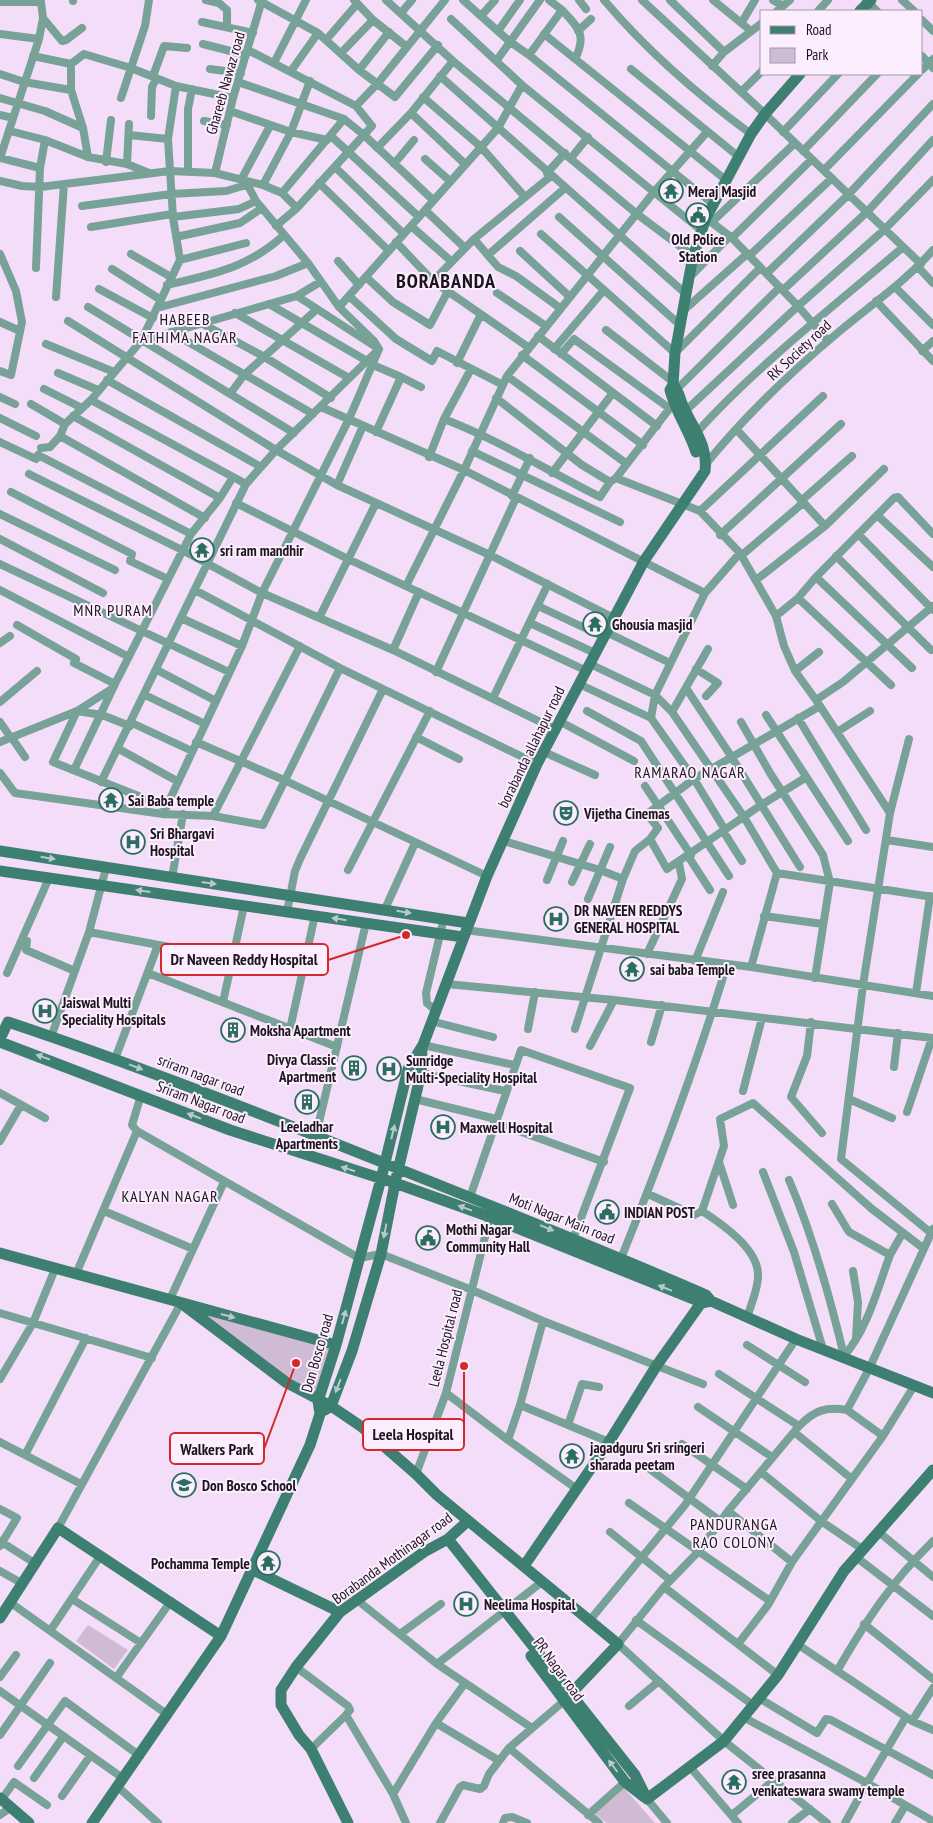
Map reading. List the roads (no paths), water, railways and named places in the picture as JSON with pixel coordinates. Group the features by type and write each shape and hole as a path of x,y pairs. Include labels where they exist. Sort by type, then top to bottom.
{"street":[{"path":"121,98 145,26 149,0"},
{"path":"206,0 219,3 227,10 227,27"},
{"path":"274,63 306,0"},
{"path":"386,0 438,45 453,61 568,155 636,214 693,256"},
{"path":"401,12 412,0"},
{"path":"463,0 509,41 529,55 713,204"},
{"path":"481,16 495,0"},
{"path":"498,31 520,0"},
{"path":"497,60 540,0"},
{"path":"549,0 562,10 578,31 582,42 576,59"},
{"path":"579,0 586,9"},
{"path":"604,0 625,25 659,58 721,111 752,134"},
{"path":"642,0 824,170 847,196 867,212 902,248 933,283"},
{"path":"670,0 724,52"},
{"path":"713,0 751,31"},
{"path":"742,22 755,0"},
{"path":"773,0 784,6"},
{"path":"778,10 790,0"},
{"path":"819,10 828,0"},
{"path":"260,1 318,33 359,70 395,97 438,45"},
{"name":"Ghareeb Nawaz road","path":"215,173 233,98 253,33 260,1"},
{"path":"356,106 378,83 442,1"},
{"path":"0,2 41,2 43,18 39,39 10,131 0,155 40,168"},
{"path":"326,40 356,2 373,20 407,47"},
{"path":"529,55 562,10"},
{"path":"43,18 62,41 82,28"},
{"path":"451,19 522,85 702,230"},
{"path":"578,31 591,19"},
{"path":"341,53 373,20"},
{"path":"923,21 933,31"},
{"path":"202,22 253,33"},
{"path":"712,66 724,52 760,24"},
{"path":"359,70 389,32"},
{"path":"291,72 318,33"},
{"path":"0,34 39,39"},
{"path":"544,34 726,180"},
{"path":"203,44 247,53 274,63 356,106 372,126 297,208 276,226"},
{"path":"152,116 152,87 164,46 187,48"},
{"path":"33,56 71,64 84,54 131,68 176,86 233,98"},
{"path":"377,148 411,113 453,61"},
{"path":"71,64 71,90 83,128 88,157"},
{"path":"210,69 239,78 344,119 364,135 433,200"},
{"path":"631,69 739,157"},
{"path":"741,92 760,73"},
{"path":"0,74 24,82 71,90"},
{"path":"709,220 713,204 752,134 765,114 799,75"},
{"path":"783,132 837,75"},
{"path":"803,151 876,75"},
{"path":"824,170 917,75"},
{"path":"440,76 549,175 686,294"},
{"path":"264,185 291,132 310,81"},
{"path":"339,307 498,128 522,85"},
{"path":"38,454 50,447 60,436 65,424 90,400 124,358 141,341 180,260 172,216 168,139 176,86"},
{"path":"188,171 188,109 192,89"},
{"path":"423,97 481,147 525,197"},
{"path":"0,98 45,111 83,128"},
{"path":"675,353 763,270 847,196 933,104"},
{"path":"230,111 291,132 329,138 349,152 419,217"},
{"path":"411,113 465,164"},
{"path":"0,115 13,118"},
{"path":"282,193 344,119"},
{"path":"106,162 111,120"},
{"path":"204,121 226,125"},
{"path":"127,164 129,124"},
{"path":"82,206 171,194 226,192 244,182 270,126"},
{"path":"10,131 45,140 88,157 106,162 127,164 151,174"},
{"path":"406,586 464,470 507,376 528,347 654,192 707,132"},
{"path":"129,136 168,139"},
{"path":"433,281 474,239 525,197 588,137"},
{"path":"36,268 40,168 45,140"},
{"path":"394,164 414,140"},
{"path":"444,418 481,433 530,458 600,498 657,426 671,405 670,390 674,385 867,212 933,140"},
{"path":"699,478 697,471 698,458 674,385 675,353 693,256 702,230 709,220 795,143"},
{"path":"425,159 450,181"},
{"path":"689,278 812,159"},
{"path":"335,167 404,234"},
{"path":"0,181 22,186 40,187 170,171 215,173 244,182 264,185 282,193 297,208"},
{"path":"683,311 748,255 832,178"},
{"path":"682,414 798,306 884,230 933,180"},
{"path":"244,182 256,201 308,263 339,307 374,341 378,350"},
{"path":"320,183 389,251"},
{"path":"56,297 64,184"},
{"path":"488,255 565,188"},
{"path":"91,227 239,209 256,201"},
{"path":"176,237 240,223 262,208"},
{"path":"425,210 465,248"},
{"path":"558,217 680,325"},
{"path":"709,220 731,237 798,306 828,341"},
{"path":"411,226 451,261"},
{"path":"541,234 675,353"},
{"path":"167,285 242,265 266,252 284,236"},
{"path":"474,239 498,267 516,276 560,308"},
{"path":"396,242 433,281 528,347"},
{"path":"180,260 246,243"},
{"path":"698,431 717,410 902,248"},
{"name":"RK Society road","path":"706,465 737,430 828,341 895,287 919,266 933,250"},
{"path":"520,251 570,297"},
{"path":"0,254 2,263 16,291 22,322 11,375 0,371"},
{"path":"131,254 171,277"},
{"path":"338,261 359,285"},
{"path":"157,308 276,276 308,263"},
{"path":"112,269 161,300"},
{"path":"366,277 393,302 430,325 448,291"},
{"path":"141,341 297,296 320,282"},
{"path":"895,287 933,325"},
{"path":"99,289 152,318"},
{"path":"557,352 604,290"},
{"path":"496,294 546,326"},
{"path":"297,296 378,350"},
{"path":"349,296 396,339 432,361 437,351 457,363 503,385"},
{"path":"876,301 933,361"},
{"path":"269,304 370,363 421,387"},
{"path":"88,307 294,433"},
{"path":"230,394 244,375 263,356 303,324 316,310"},
{"path":"235,313 348,378"},
{"path":"457,363 481,314"},
{"path":"68,321 124,358 276,450 338,485 490,556 614,618"},
{"path":"0,322 20,331"},
{"path":"201,323 263,356 331,398"},
{"path":"606,330 674,385"},
{"path":"171,332 313,414"},
{"path":"538,336 612,394 657,426"},
{"path":"557,352 574,339 671,405 698,431 706,465"},
{"path":"922,351 933,342"},
{"path":"46,344 114,372"},
{"path":"165,810 228,672 242,646 262,592 322,476 349,419 370,363 378,350"},
{"path":"522,355 643,444"},
{"path":"101,782 131,725 246,484 276,450 331,398 348,378 370,363"},
{"path":"429,457 444,418 471,369"},
{"path":"58,373 98,390"},
{"path":"507,376 627,464"},
{"path":"376,432 401,377"},
{"path":"107,380 261,467"},
{"path":"44,389 82,408"},
{"path":"552,472 565,452 612,394"},
{"path":"700,511 823,396"},
{"path":"0,397 15,404"},
{"path":"496,398 565,452 613,480 684,503 700,511 740,553 776,616 784,646 795,671 890,813"},
{"path":"90,400 246,484"},
{"path":"31,404 65,424"},
{"path":"321,407 429,457 464,470 704,593"},
{"path":"73,416 220,498"},
{"path":"0,418 36,436"},
{"path":"720,534 842,424"},
{"path":"338,485 363,426"},
{"path":"737,430 825,526"},
{"path":"60,436 205,518"},
{"path":"0,442 38,454 192,534"},
{"path":"472,451 620,522"},
{"path":"651,718 654,695 704,593 740,553 742,555 803,503 801,501 852,456"},
{"path":"436,672 490,556 530,458"},
{"name":"borabanda allahapur road","path":"381,1179 408,1069 423,1045 465,930 537,764 644,561 684,503 706,465"},
{"path":"756,580 825,526 884,469"},
{"path":"29,474 209,563 262,592 320,616 436,672 634,761"},
{"path":"74,770 102,716 128,657 192,534 220,498 233,476"},
{"path":"11,492 132,554 130,561 168,579"},
{"path":"776,616 798,598 836,556 894,498 898,497 933,534"},
{"path":"236,503 348,559 522,640 591,663"},
{"path":"320,616 376,503"},
{"path":"0,514 115,570"},
{"path":"877,515 933,568"},
{"path":"575,1029 600,947 634,851 650,839 658,828 647,814 659,807 694,779 798,718 932,608 858,534"},
{"path":"0,539 103,592"},
{"path":"836,556 932,650"},
{"path":"0,564 228,672"},
{"path":"816,577 912,668"},
{"path":"493,698 548,584"},
{"path":"0,590 128,657"},
{"path":"195,590 340,668 537,764"},
{"path":"393,650 419,592"},
{"path":"798,598 891,685"},
{"path":"538,606 670,664"},
{"path":"181,618 242,646"},
{"path":"530,623 591,663 654,695 672,712 744,817 777,873 751,967"},
{"path":"17,625 76,659 74,663 114,686"},
{"path":"0,643 10,636"},
{"path":"213,816 243,762 300,646"},
{"path":"672,712 708,649"},
{"path":"795,671 819,652"},
{"path":"0,773 15,793 213,816 263,825 340,668"},
{"path":"696,669 718,683 706,696"},
{"path":"156,670 216,701"},
{"path":"0,702 37,672"},
{"path":"579,684 651,718 694,779 742,861"},
{"path":"0,742 77,711 114,686"},
{"path":"287,912 300,859 383,688"},
{"path":"686,688 732,756 800,867"},
{"path":"145,695 205,724"},
{"path":"77,711 131,725 192,751"},
{"path":"77,711 53,762 165,810"},
{"path":"348,870 430,711"},
{"path":"587,711 641,741 729,876"},
{"path":"837,732 870,711"},
{"path":"766,715 848,841"},
{"path":"798,718 866,830"},
{"path":"0,722 25,757"},
{"path":"741,722 823,855 830,882 815,978"},
{"path":"416,737 459,759"},
{"path":"847,1410 869,1369 932,1231 841,1159 864,985 890,813 909,739"},
{"path":"196,742 284,780 487,876"},
{"path":"119,749 177,781"},
{"path":"544,752 595,775"},
{"path":"650,839 667,869 679,863 761,805 806,778"},
{"path":"645,786 710,890"},
{"path":"172,878 183,814"},
{"path":"547,880 563,840"},
{"path":"887,840 933,847"},
{"path":"504,842 600,870 623,879"},
{"path":"385,909 415,843"},
{"path":"572,882 590,844"},
{"path":"588,899 610,847"},
{"path":"0,851 444,918 465,930"},
{"path":"647,954 682,879 683,874 679,863"},
{"path":"51,1037 89,932 106,868"},
{"path":"0,871 439,934 465,930 751,967 933,996"},
{"path":"777,873 931,896 916,993"},
{"path":"7,973 49,878"},
{"path":"695,961 723,892"},
{"path":"223,1002 244,906"},
{"path":"290,1029 315,915"},
{"path":"764,916 823,924"},
{"path":"444,918 426,993 427,1003 433,1016 493,1037"},
{"path":"316,1135 366,923"},
{"path":"89,932 234,958"},
{"path":"26,941 26,950 75,971"},
{"path":"115,1059 158,944"},
{"path":"619,1263 648,1194 713,1011 727,964"},
{"path":"148,973 337,1047"},
{"path":"446,984 662,1005 932,1038 907,1112"},
{"path":"528,1029 534,992"},
{"path":"590,1046 614,1000"},
{"path":"651,1042 662,1005"},
{"path":"742,1091 762,1018"},
{"name":"sriram nagar road","path":"0,1040 4,1021 115,1059 398,1168"},
{"path":"810,1022 807,1056 791,1096 822,1133"},
{"path":"894,1067 898,1033"},
{"name":"Sriram Nagar road","path":"0,1040 230,1130 395,1183"},
{"path":"423,1045 514,1065"},
{"name":"borabanda allahapur road","path":"395,1183 421,1073 423,1045"},
{"path":"470,1197 518,1052 524,1050 630,1088 604,1162 573,1239"},
{"path":"421,1073 505,1091"},
{"path":"0,1093 45,1118"},
{"path":"141,1095 132,1125 137,1132 359,1258 381,1254 472,1290 542,1321 703,1384"},
{"path":"415,1099 495,1120 604,1162"},
{"path":"849,1099 892,1118"},
{"path":"648,1194 694,1215 702,1211 724,1146 720,1119 753,1103 772,1122 902,1234 923,1248"},
{"path":"0,1140 21,1105"},
{"path":"76,1274 137,1132"},
{"path":"719,1162 733,1205"},
{"name":"Moti Nagar Main road","path":"398,1168 470,1197 491,1212 706,1299 796,1339 844,1356 869,1369 933,1393"},
{"path":"763,1172 794,1252 823,1349"},
{"name":"Don Bosco road","path":"381,1179 336,1344 318,1401 320,1414 330,1406 352,1351 381,1254 395,1183"},
{"path":"789,1180 799,1203 833,1310 844,1356"},
{"path":"0,1618 12,1603 58,1528 152,1358 176,1301 193,1249 224,1182"},
{"name":"Moti Nagar Main road","path":"395,1183 573,1239 619,1263"},
{"path":"832,1204 849,1232 890,1255"},
{"path":"104,1211 193,1249"},
{"path":"702,1211 728,1228 748,1249 758,1275 747,1317"},
{"name":"Leela Hospital road","path":"416,1474 446,1393 491,1212"},
{"path":"844,1356 856,1342 890,1255 902,1234"},
{"path":"0,1253 336,1344"},
{"path":"0,1380 33,1323 55,1269"},
{"path":"853,1271 858,1302 856,1342"},
{"path":"524,1566 609,1442 656,1365 706,1299"},
{"name":"Borabanda Mothinagar road","path":"176,1301 287,1383 362,1426 468,1521 448,1539 418,1556 340,1612 296,1667 281,1690 281,1705 311,1749 346,1822"},
{"path":"0,1313 152,1358"},
{"path":"508,1440 520,1405 542,1321"},
{"path":"25,1455 86,1338"},
{"path":"590,1620 689,1498 796,1339"},
{"path":"747,1345 805,1382"},
{"path":"719,1374 757,1398 852,1478"},
{"path":"568,1425 582,1384 599,1388"},
{"path":"738,1644 770,1601 792,1562 883,1436 914,1386"},
{"path":"446,1393 577,1489"},
{"path":"520,1405 609,1442"},
{"path":"698,1407 772,1457"},
{"path":"440,1823 460,1787 463,1785 480,1789 484,1786 488,1774 509,1748 568,1698 618,1644 670,1580 698,1552 728,1511 772,1457 810,1415 823,1408 847,1410 883,1436"},
{"path":"92,1823 221,1636 310,1446 320,1414"},
{"path":"0,1442 81,1484"},
{"path":"682,1444 712,1463 746,1489"},
{"path":"647,1467 720,1522"},
{"path":"647,1799 724,1741 778,1675 859,1553 880,1532 933,1470"},
{"path":"761,1472 859,1553 892,1584 933,1616"},
{"path":"629,1503 770,1601"},
{"path":"0,1509 17,1518 1,1543 36,1564"},
{"path":"728,1511 792,1562"},
{"path":"468,1521 543,1580 618,1644 724,1741 827,1823"},
{"path":"58,1528 171,1601 221,1636"},
{"path":"610,1532 670,1580"},
{"path":"880,1532 933,1577"},
{"name":"PR Nagar road","path":"448,1539 466,1560 568,1698 625,1782 647,1799 667,1823"},
{"path":"837,1671 864,1624 892,1584 933,1541"},
{"path":"50,1631 101,1555"},
{"path":"253,1570 340,1612"},
{"path":"0,1571 23,1584"},
{"path":"438,1664 543,1580"},
{"path":"664,1587 778,1675"},
{"path":"72,1599 141,1643"},
{"path":"357,1600 438,1664 532,1728"},
{"path":"116,1678 171,1601"},
{"path":"12,1603 168,1715"},
{"path":"400,1634 441,1604"},
{"path":"636,1620 756,1702 817,1733 828,1719 933,1775"},
{"path":"864,1624 933,1679"},
{"path":"797,1644 909,1719 933,1730"},
{"path":"0,1677 16,1655"},
{"path":"0,1735 50,1663"},
{"path":"296,1667 348,1706 350,1710 311,1749"},
{"path":"629,1706 659,1681"},
{"path":"394,1794 436,1723 464,1683"},
{"path":"845,1823 887,1749 933,1688"},
{"path":"0,1691 90,1756 121,1783 158,1823"},
{"name":"PR Nagar road","path":"568,1698 636,1775 647,1799"},
{"path":"18,1766 65,1701 140,1756"},
{"path":"346,1714 394,1794 406,1823"},
{"path":"743,1717 867,1783 933,1821"},
{"path":"436,1723 498,1760"},
{"path":"34,1778 62,1737"},
{"path":"509,1748 599,1823"},
{"path":"62,1796 90,1756"},
{"path":"690,1767 738,1823"},
{"path":"732,1816 774,1780"},
{"path":"29,1823 1,1799 14,1782 47,1805"},
{"path":"588,1815 625,1782"},
{"path":"895,1823 905,1806"},
{"path":"0,1815 10,1808"},
{"path":"792,1823 810,1809"},
{"path":"503,1823 505,1818 512,1817 527,1823"}],"place":[{"name":"Meraj Masjid","path":"671,191"},
{"name":"Old Police Station","path":"698,215"},
{"name":"sri ram mandhir","path":"202,550"},
{"name":"Ghousia masjid","path":"595,624"},
{"name":"Sai Baba temple","path":"111,800"},
{"name":"Vijetha Cinemas","path":"566,813"},
{"name":"Sri Bhargavi Hospital","path":"133,842"},
{"name":"DR NAVEEN REDDYS GENERAL HOSPITAL","path":"556,919"},
{"name":"Dr Naveen Reddy Hospital","path":"406,935"},
{"name":"sai baba Temple","path":"632,969"},
{"name":"Jaiswal Multi Speciality Hospitals","path":"45,1011"},
{"name":"Moksha Apartment","path":"233,1030"},
{"name":"Divya Classic Apartment","path":"354,1068"},
{"name":"Sunridge Multi-Speciality Hospital","path":"389,1069"},
{"name":"Leeladhar Apartments","path":"307,1102"},
{"name":"Maxwell Hospital","path":"443,1127"},
{"name":"INDIAN POST","path":"607,1212"},
{"name":"Mothi Nagar Community Hall","path":"428,1238"},
{"name":"Walkers Park","path":"296,1363"},
{"name":"Leela Hospital","path":"464,1366"},
{"name":"jagadguru Sri sringeri sharada peetam","path":"572,1456"},
{"name":"Don Bosco School","path":"184,1485"},
{"name":"Pochamma Temple","path":"268,1563"},
{"name":"Neelima Hospital","path":"466,1604"},
{"name":"sree prasanna venkateswara swamy temple","path":"734,1782"}],"district":[{"name":"BORABANDA","path":"446,281"},
{"name":"HABEEB FATHIMA NAGAR","path":"185,328"},
{"name":"MNR PURAM","path":"113,610"},
{"name":"RAMARAO NAGAR","path":"690,772"},
{"name":"KALYAN NAGAR","path":"170,1196"},
{"name":"PANDURANGA RAO COLONY","path":"734,1533"}]}
